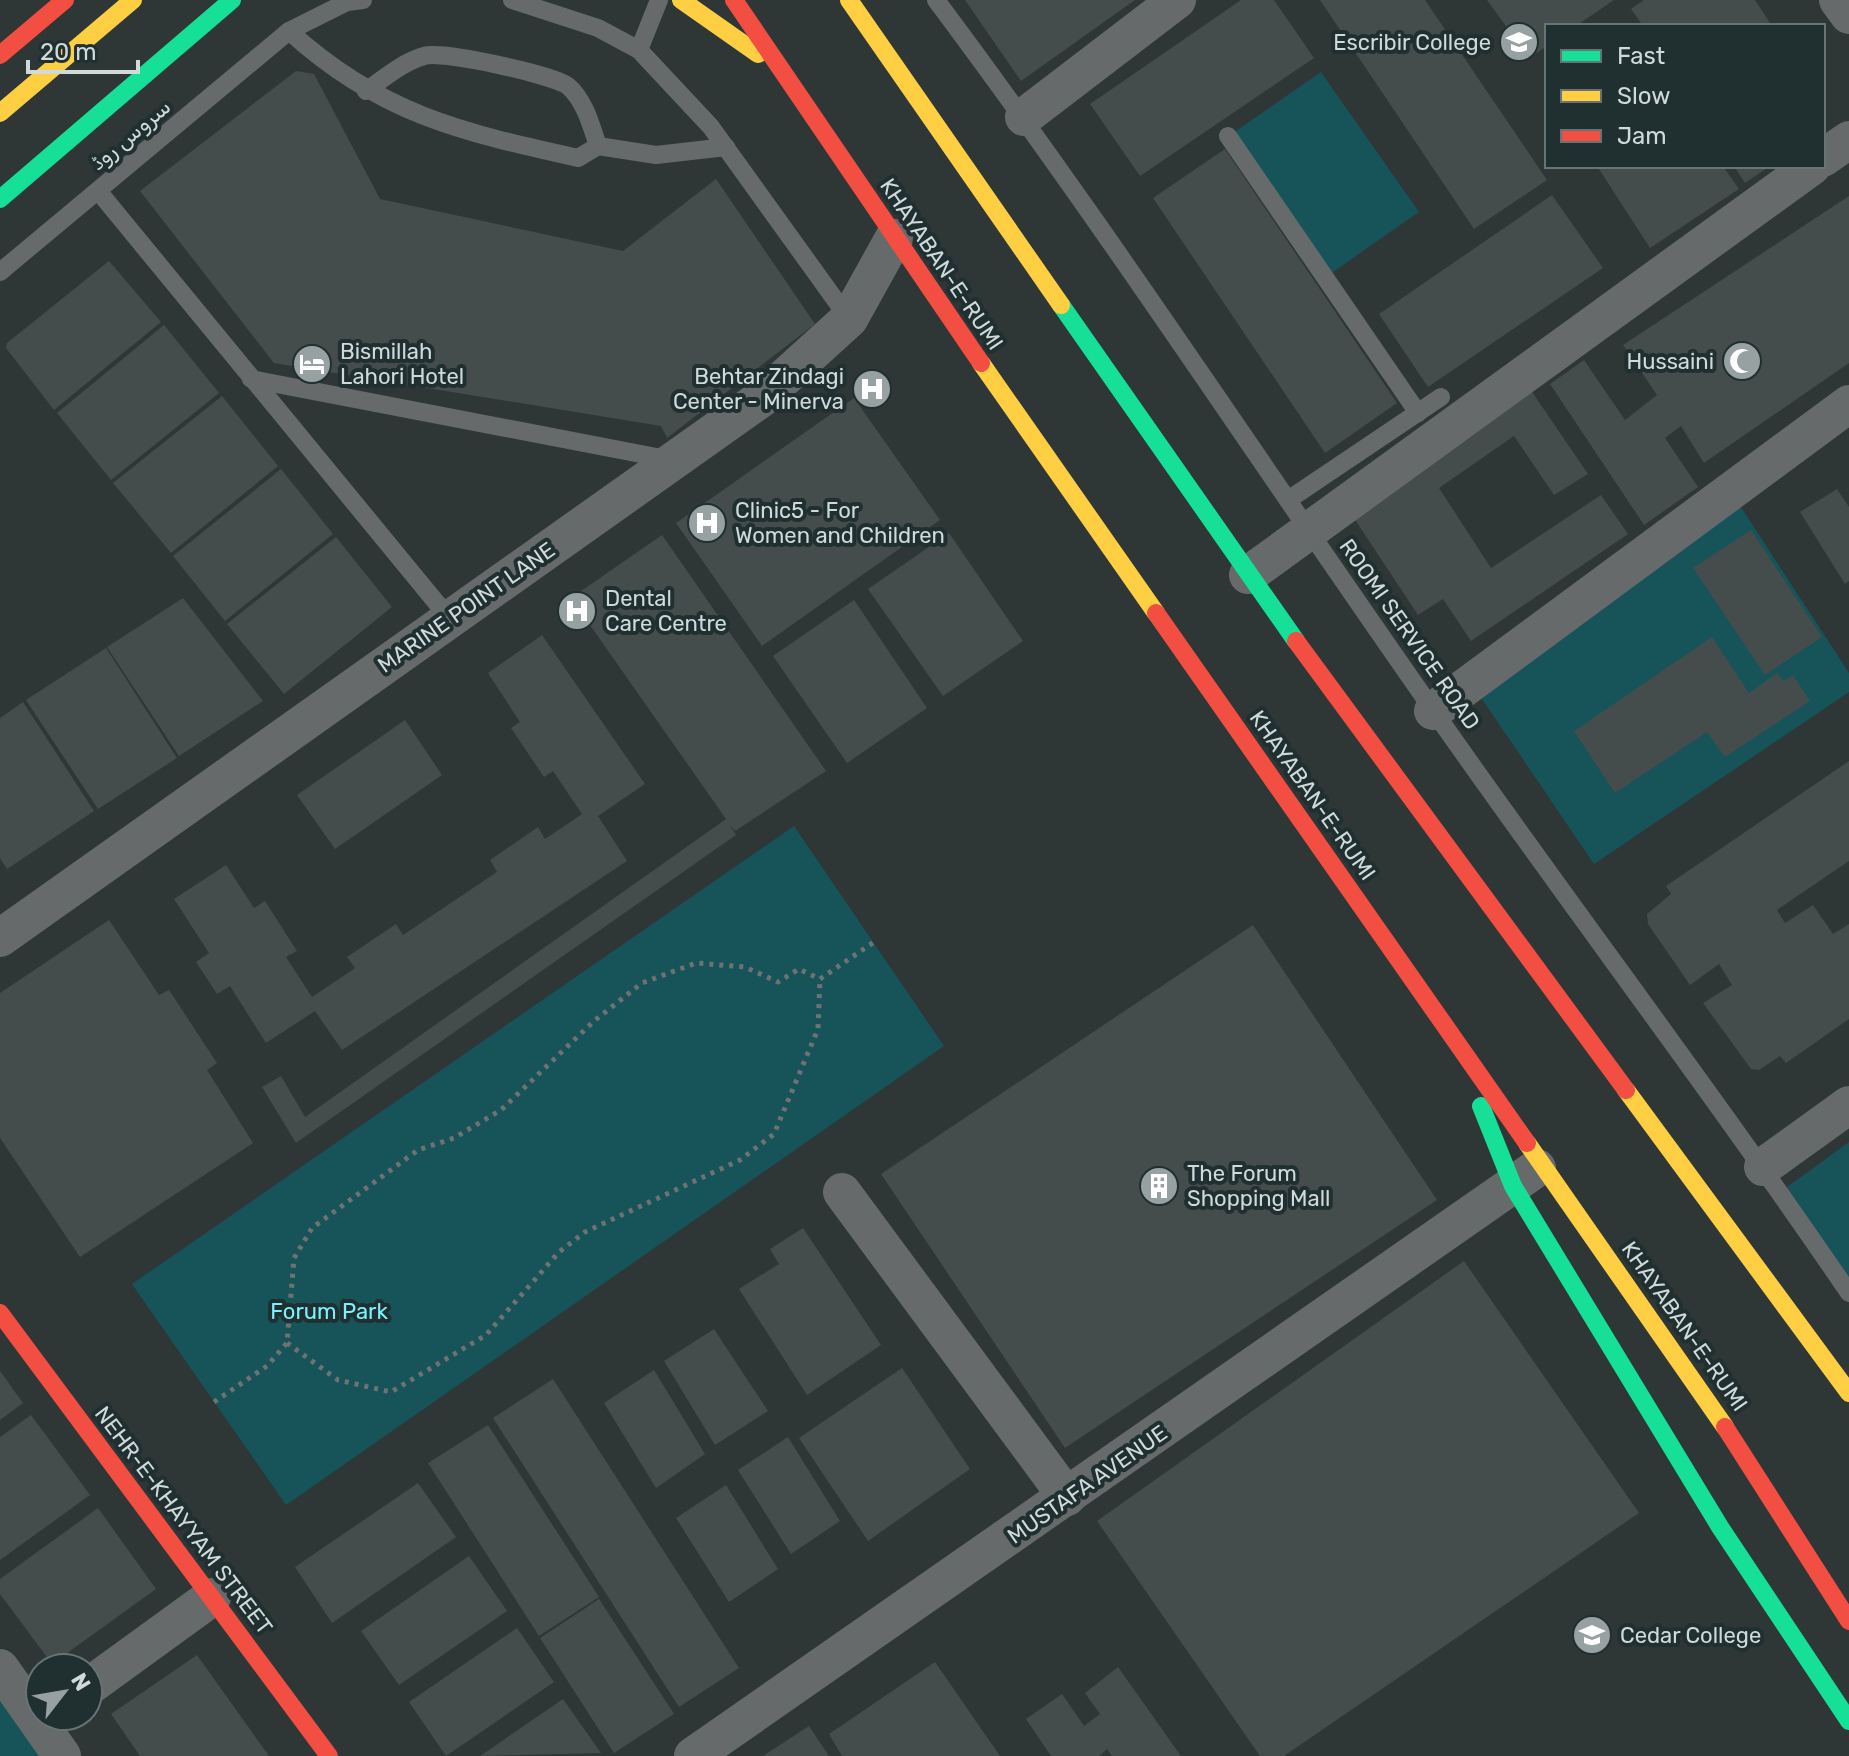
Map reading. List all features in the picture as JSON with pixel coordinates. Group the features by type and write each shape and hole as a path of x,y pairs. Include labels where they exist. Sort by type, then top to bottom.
{"main road":[{"path":"0,55 65,0"},
{"path":"0,113 133,0"},
{"path":"0,199 232,0"},
{"path":"681,0 787,74"},
{"name":"KHAYABAN-E-RUMI","path":"734,0 787,74 894,238 1735,1441 1849,1621"},
{"path":"849,0 1248,575 1849,1393"},
{"path":"891,28 905,83"},
{"path":"1455,1040 1513,1186 1720,1527 1849,1721"},
{"name":"NEHR-E-KHAYYAM STREET","path":"0,1313 329,1756"},
{"path":"1834,1373 1849,1404"}],"street":[{"path":"1024,117 1177,0"},
{"path":"1838,0 1849,15"},
{"path":"1825,157 1849,140"},
{"path":"1248,575 1298,515 1809,168"},
{"name":"MARINE POINT LANE","path":"0,938 762,398 849,319 894,238"},
{"path":"1433,711 1849,404"},
{"path":"1763,1167 1849,1105"},
{"name":"MUSTAFA AVENUE","path":"693,1756 1543,1164"},
{"path":"842,1192 1067,1497"},
{"path":"104,1675 212,1597"},
{"path":"0,1668 24,1697"},
{"path":"49,1732 62,1756"}],"lane":[{"name":"سروس روڈ","path":"0,272 289,31 347,2 363,0"},
{"path":"512,0 598,28 639,50 726,147 849,319"},
{"path":"639,50 659,0"},
{"name":"ROOMI SERVICE ROAD","path":"936,0 1024,117 1433,711 1763,1167 1849,1293"},
{"path":"289,31 320,59 366,91 460,132 578,158 598,146 656,155 726,147"},
{"path":"366,91 409,62 427,54 450,53 565,83 584,106 598,146"},
{"path":"1228,136 1418,413"},
{"path":"99,192 449,618"},
{"path":"251,379 675,461"},
{"path":"1298,515 1441,397"}],"path":[{"path":"820,979 874,942"},
{"path":"214,1402 267,1366 287,1343 294,1258 312,1228 418,1150 454,1138 501,1110 594,1021 642,983 696,963 745,967 778,982 799,969 820,979"},
{"path":"287,1343 338,1380 391,1392 486,1335 559,1252 585,1232 730,1166 774,1134 818,1029 822,1006 820,979"}],"green space":[{"path":"1321,72 1419,212 1330,274 1233,133"},
{"path":"1733,495 1849,673 1849,692 1594,864 1467,677"},
{"name":"Forum Park","path":"794,826 944,1046 286,1505 132,1284"},
{"path":"1849,1142 1849,1282 1783,1190"},
{"path":"0,1668 24,1702 24,1732 45,1732 62,1756 0,1756"}],"building":[{"path":"965,0 1135,0 1021,81"},
{"path":"1241,0 1274,0 1314,58 1140,176 1090,104"},
{"path":"1320,0 1425,0 1547,180 1474,229"},
{"path":"1487,0 1614,0 1579,24 1545,24 1545,47 1529,58"},
{"path":"1644,0 1755,0 1771,24 1642,24 1631,9"},
{"path":"296,71 314,74 380,199 623,251 716,179 815,324 667,438 661,426 274,363 140,191"},
{"path":"1225,149 1397,403 1325,453 1153,198"},
{"path":"1598,168 1724,168 1739,189 1650,248"},
{"path":"1735,168 1767,168 1745,183"},
{"path":"1552,195 1603,268 1428,387 1379,314"},
{"name":"Hussaini","path":"1849,196 1849,363 1704,463 1681,426 1665,438 1698,487 1644,525 1550,384 1584,360 1625,420 1657,395 1623,345"},
{"path":"109,261 161,322 54,410 6,348 7,343"},
{"path":"164,325 219,393 111,480 57,413"},
{"path":"1528,386 1588,474 1554,495 1514,436 1439,488 1491,568 1601,495 1628,534 1471,641 1443,599 1418,615 1346,506"},
{"path":"222,396 278,466 171,553 113,483"},
{"path":"854,398 940,520 762,646 676,523"},
{"path":"281,469 333,534 225,621 173,556"},
{"path":"1837,489 1849,507 1849,581 1845,584 1800,512"},
{"path":"1751,530 1822,637 1765,675 1693,568"},
{"path":"949,533 1023,641 943,696 868,589"},
{"path":"662,535 826,771 735,831 729,824 736,835 296,1143 262,1087 281,1076 305,1117 726,819 571,598"},
{"path":"336,537 392,607 284,694 227,624"},
{"path":"183,598 263,701 179,756 107,647"},
{"path":"854,600 927,708 847,763 773,656"},
{"path":"542,635 645,784 598,816 627,861 342,1050 315,1011 266,1043 230,986 217,994 196,962 209,953 174,899 226,865 254,908 265,901 297,951 286,957 312,997 355,968 347,957 396,924 403,935 497,872 490,860 538,827 545,839 582,814 553,771 544,777 511,728 520,722 488,673"},
{"path":"1712,637 1749,693 1777,673 1784,681 1793,675 1810,701 1725,757 1707,732 1615,793 1574,731"},
{"path":"106,648 177,758 98,809 26,700"},
{"path":"23,702 94,811 7,869 0,858 0,718"},
{"path":"405,720 442,775 335,849 297,795"},
{"path":"1849,761 1849,861 1777,910 1785,923 1813,905 1833,934 1849,924 1849,1019 1786,1063 1780,1056 1759,1070 1751,1069 1703,1003 1732,985 1719,964 1690,985 1648,924 1647,914 1671,894 1666,886"},
{"path":"109,920 159,995 169,990 217,1063 207,1070 253,1143 80,1257 0,1138 0,993"},
{"name":"The Forum Shopping Mall","path":"1253,925 1437,1200 1065,1448 881,1174"},
{"path":"803,1228 881,1345 807,1395 739,1289 779,1264 770,1249"},
{"path":"1464,1261 1639,1513 1284,1756 1260,1756 1097,1521"},
{"path":"714,1329 768,1411 715,1445 664,1361"},
{"path":"902,1368 970,1469 868,1541 799,1438"},
{"path":"654,1370 705,1454 656,1488 604,1403"},
{"path":"0,1371 23,1403 0,1420"},
{"path":"553,1379 739,1668 679,1707 493,1418"},
{"path":"31,1415 90,1495 0,1560 0,1437"},
{"path":"488,1425 599,1597 539,1636 428,1463"},
{"path":"788,1437 840,1521 791,1554 738,1470"},
{"path":"418,1483 456,1537 332,1623 295,1567"},
{"path":"726,1485 778,1569 729,1602 676,1518"},
{"path":"98,1508 156,1589 69,1652 43,1652 0,1594 0,1579"},
{"path":"469,1556 507,1611 399,1685 361,1631"},
{"path":"599,1599 674,1714 614,1753 540,1638"},
{"path":"517,1628 554,1682 446,1756 409,1702"},
{"path":"197,1655 269,1756 140,1756 111,1714"},
{"path":"935,1662 1000,1756 842,1756 829,1734"},
{"path":"1118,1667 1181,1756 1112,1756 1107,1749 1099,1756 1051,1756 1026,1719 1062,1694 1084,1726 1100,1714 1085,1693"},
{"path":"563,1699 601,1753 480,1756"},
{"path":"809,1726 829,1756 763,1756"}],"traffic: fast":[{"path":"0,199 232,0"},
{"path":"1061,305 1296,641"},
{"path":"1481,1106 1513,1186 1720,1527 1849,1721"}],"traffic: slow":[{"path":"0,113 133,0"},
{"path":"681,0 758,54"},
{"path":"849,0 1061,305"},
{"path":"981,363 1156,613"},
{"path":"1626,1090 1849,1393"},
{"path":"1527,1143 1725,1427"}],"traffic: jam":[{"path":"0,55 65,0"},
{"path":"734,0 981,363"},
{"path":"1156,613 1527,1143"},
{"path":"1296,641 1626,1090"},
{"path":"0,1313 329,1756"},
{"path":"1725,1427 1849,1621"}],"place":[{"name":"Escribir College","path":"1519,42"},
{"name":"Hussaini","path":"1742,361"},
{"name":"Bismillah Lahori Hotel","path":"312,364"},
{"name":"Behtar Zindagi Center - Minerva","path":"872,389"},
{"name":"Clinic5 - For Women and Children","path":"707,523"},
{"name":"Dental Care Centre","path":"577,611"},
{"name":"The Forum Shopping Mall","path":"1159,1186"},
{"name":"Cedar College","path":"1592,1635"}]}
